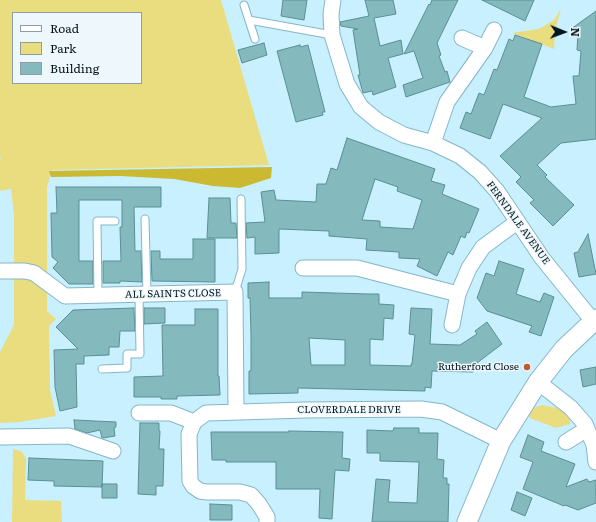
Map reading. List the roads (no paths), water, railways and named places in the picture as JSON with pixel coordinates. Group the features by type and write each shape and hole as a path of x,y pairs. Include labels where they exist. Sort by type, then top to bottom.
{"street":[{"name":"FERNDALE AVENUE","path":"333,0 331,14 332,35 347,84 361,107 379,122 404,135 433,143 460,156 480,172 497,191 542,258 594,320"},
{"path":"433,143 447,102 486,48 494,30"},
{"path":"462,38 486,48"},
{"path":"452,325 458,294 468,268 483,247 517,222"},
{"path":"303,268 358,268 458,294"},
{"name":"ALL SAINTS CLOSE","path":"0,271 25,271 34,273 65,296 235,292 236,412"},
{"path":"467,522 501,441 538,382 564,349 594,320"},
{"path":"538,382 571,408 585,424 594,445 596,462"},
{"name":"CLOVERDALE DRIVE","path":"194,422 206,413 421,409 442,412 501,441"},
{"path":"139,413 172,412 194,422 189,434 190,481 200,491 240,492 251,495 267,517 267,522"},
{"path":"566,442 587,429"},
{"path":"0,437 69,436 113,451"}],"lane":[{"path":"244,5 255,39"},
{"path":"249,20 332,35"},
{"path":"235,292 242,269 241,199"},
{"path":"102,369 127,368 127,354 140,354 145,220"},
{"path":"98,296 98,221 115,221"}],"place":[{"name":"Rutherford Close","path":"527,367"}]}
